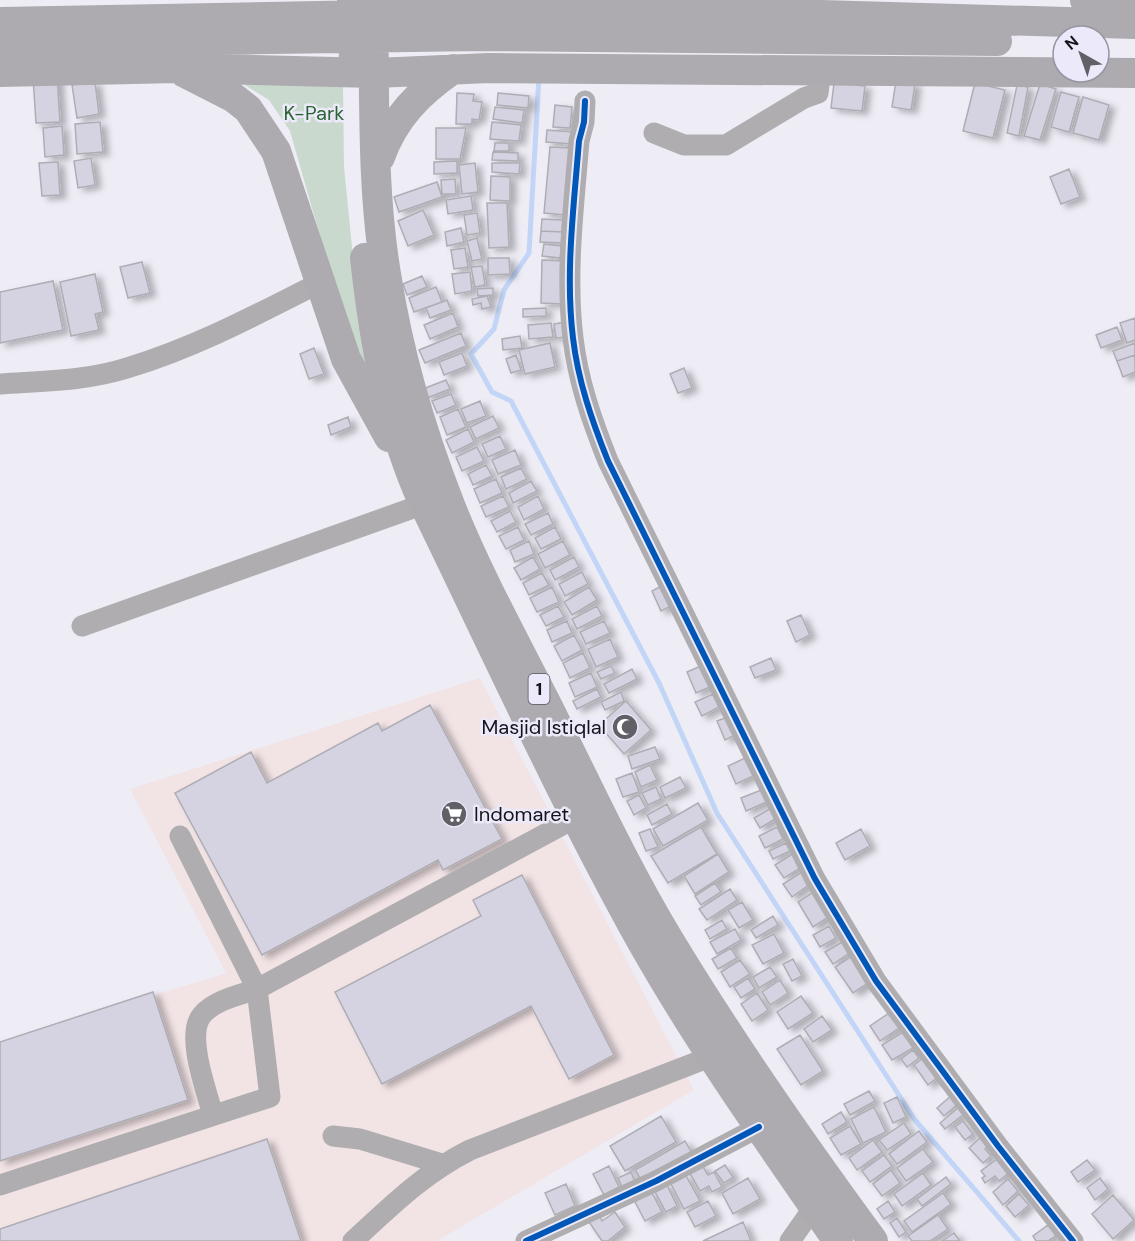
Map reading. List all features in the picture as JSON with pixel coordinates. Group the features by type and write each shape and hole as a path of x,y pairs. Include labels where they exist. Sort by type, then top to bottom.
{"highway":[{"path":"246,0 362,0"},
{"name":"1","path":"352,0 365,73 377,166 385,273 398,336 423,427 451,506 494,599 630,870 668,939 776,1107 851,1236"},
{"name":"1","path":"373,0 365,73 361,214 369,300 390,400 409,471 577,818 642,941 710,1057 814,1207 851,1236"},
{"path":"1085,0 1135,1"},
{"path":"0,22 487,14 821,15 1135,24"},
{"path":"0,43 480,36 819,37 1051,42"},
{"path":"1111,43 1135,44"},
{"path":"177,68 234,98 261,126 276,151 288,181 319,283 346,359 409,471"},
{"path":"0,72 177,68 365,73 489,68 1135,73"},
{"path":"377,166 386,140 409,104 453,69"}],"street":[{"path":"654,133 684,145 726,144 804,98 818,93 821,71"},
{"path":"585,101 584,122 579,141 570,260 573,338 587,406 608,461 815,879 876,981 1065,1238"},
{"path":"0,384 68,380 125,369 211,338 319,283"},
{"path":"82,626 424,504"},
{"path":"213,1114 198,1057 196,1027 202,1015 216,1004 257,989 577,818"},
{"path":"0,1185 270,1097 257,989 180,836"},
{"path":"353,1241 418,1181 442,1164 470,1150 710,1057"},
{"path":"526,1241 656,1181 759,1127"},
{"path":"333,1136 360,1139 442,1164"},
{"path":"790,1241 814,1207"}],"shaded area":[{"path":"480,678 694,1090 437,1241 0,1241 0,1043 226,973 130,789"}],"green space":[{"name":"K-Park","path":"237,80 343,84 344,167 359,317 380,399 342,313 290,131 269,100"}],"building":[{"path":"57,75 60,122 36,123 33,77"},
{"path":"896,81 915,84 911,110 892,107"},
{"path":"95,82 99,114 77,118 72,85"},
{"path":"834,83 865,86 862,111 831,108"},
{"path":"975,83 1005,90 993,138 963,131"},
{"path":"1040,84 1056,89 1040,140 1024,136"},
{"path":"1017,85 1028,87 1019,136 1007,133"},
{"path":"1061,92 1079,97 1069,132 1051,127"},
{"path":"457,93 474,94 473,101 482,102 479,120 472,119 472,124 456,124"},
{"path":"498,93 529,96 528,108 497,105"},
{"path":"1083,97 1109,105 1099,140 1073,133"},
{"path":"555,105 572,107 570,128 553,127"},
{"path":"495,107 524,110 522,123 493,119"},
{"path":"100,122 103,152 77,154 75,124"},
{"path":"492,122 521,125 519,141 490,139"},
{"path":"62,126 64,155 45,157 43,128"},
{"path":"436,128 466,128 460,159 436,159"},
{"path":"547,130 574,132 573,144 546,142"},
{"path":"495,143 509,143 509,151 494,151"},
{"path":"550,147 571,148 565,215 544,213"},
{"path":"493,152 518,153 518,161 492,160"},
{"path":"91,158 95,185 78,188 74,161"},
{"path":"457,161 457,173 434,174 434,162"},
{"path":"58,162 60,195 42,196 39,163"},
{"path":"475,163 478,192 462,194 459,165"},
{"path":"492,163 520,163 519,174 492,172"},
{"path":"1069,169 1080,197 1061,204 1050,177"},
{"path":"491,176 510,177 510,201 490,200"},
{"path":"455,179 456,194 442,194 441,180"},
{"path":"437,182 442,197 399,212 394,197"},
{"path":"471,196 473,210 448,214 446,200"},
{"path":"487,203 507,203 509,247 489,248"},
{"path":"423,210 434,235 408,246 398,221"},
{"path":"477,213 480,233 467,235 464,215"},
{"path":"542,219 563,220 562,232 541,231"},
{"path":"461,228 464,242 447,246 445,232"},
{"path":"541,231 562,232 562,243 540,242"},
{"path":"477,238 482,259 472,261 467,241"},
{"path":"544,244 562,246 560,258 542,256"},
{"path":"465,248 468,267 454,269 451,250"},
{"path":"488,258 509,258 510,274 488,275"},
{"path":"542,260 564,261 563,304 541,303"},
{"path":"142,262 150,293 128,298 120,267"},
{"path":"482,266 485,285 475,287 471,267"},
{"path":"470,272 472,291 455,294 452,274"},
{"path":"95,274 103,312 95,314 99,330 71,336 60,282"},
{"path":"422,276 427,287 407,295 403,284"},
{"path":"53,281 63,330 0,343 0,292"},
{"path":"436,287 442,302 414,312 409,298"},
{"path":"493,288 493,295 478,296 477,289"},
{"path":"487,296 491,307 482,309 481,303 473,305 472,299"},
{"path":"447,300 451,310 430,318 426,308"},
{"path":"546,308 546,316 523,317 523,309"},
{"path":"453,313 458,327 430,339 424,325"},
{"path":"1135,318 1135,340 1127,343 1120,323"},
{"path":"565,322 567,337 556,338 554,324"},
{"path":"551,323 553,337 529,339 528,325"},
{"path":"1117,327 1122,340 1101,348 1096,335"},
{"path":"461,333 466,346 425,363 419,350"},
{"path":"520,336 522,348 503,350 502,339"},
{"path":"550,343 555,367 525,374 519,350"},
{"path":"1135,343 1135,355 1117,361 1113,351"},
{"path":"314,348 324,374 309,379 300,354"},
{"path":"462,353 467,366 444,375 439,362"},
{"path":"516,355 521,370 511,373 506,359"},
{"path":"1135,355 1135,372 1123,377 1117,361"},
{"path":"684,368 692,388 678,393 670,374"},
{"path":"446,380 450,389 427,398 423,389"},
{"path":"451,394 456,405 437,413 432,401"},
{"path":"480,401 486,416 467,423 461,409"},
{"path":"458,409 466,427 447,435 440,417"},
{"path":"493,416 499,428 476,439 470,427"},
{"path":"348,417 351,427 331,435 328,425"},
{"path":"468,429 474,442 452,453 446,440"},
{"path":"500,436 506,449 488,457 482,444"},
{"path":"477,447 484,461 462,471 456,457"},
{"path":"515,450 521,465 498,474 492,460"},
{"path":"486,465 492,476 473,485 468,474"},
{"path":"521,468 527,479 506,489 501,477"},
{"path":"496,479 502,493 480,503 474,489"},
{"path":"531,481 537,491 513,503 509,493"},
{"path":"503,496 509,507 486,517 481,506"},
{"path":"538,496 544,509 524,520 518,507"},
{"path":"510,511 516,522 497,532 491,521"},
{"path":"548,513 553,524 531,535 525,524"},
{"path":"518,527 524,540 506,549 499,536"},
{"path":"555,527 561,539 541,549 535,538"},
{"path":"529,541 534,554 515,562 510,550"},
{"path":"563,541 570,555 545,568 538,554"},
{"path":"533,557 540,569 521,580 514,568"},
{"path":"574,557 579,567 555,580 550,570"},
{"path":"582,572 588,584 565,596 559,584"},
{"path":"542,573 549,585 529,595 523,583"},
{"path":"663,585 673,605 661,611 652,591"},
{"path":"552,587 559,602 537,612 530,598"},
{"path":"589,587 597,600 572,615 564,602"},
{"path":"558,606 564,617 546,626 540,615"},
{"path":"597,606 602,616 577,629 572,619"},
{"path":"801,615 810,635 796,642 787,621"},
{"path":"567,621 572,633 552,642 547,630"},
{"path":"604,621 610,633 586,644 580,632"},
{"path":"574,635 582,650 562,661 554,646"},
{"path":"610,639 618,657 596,667 588,649"},
{"path":"583,653 590,668 570,678 563,663"},
{"path":"771,658 776,670 755,678 750,667"},
{"path":"611,666 615,673 601,679 597,672"},
{"path":"701,666 710,687 696,693 687,672"},
{"path":"632,669 637,679 609,693 604,684"},
{"path":"591,673 597,687 575,697 569,683"},
{"path":"597,689 601,697 577,709 573,701"},
{"path":"621,692 624,701 605,710 601,702"},
{"path":"713,694 719,707 702,716 695,702"},
{"name":"Masjid Istiqlal","path":"626,701 651,730 624,754 599,725"},
{"path":"430,705 502,839 443,870 438,860 262,955 175,793 251,752 267,783 378,723 382,731"},
{"path":"730,716 737,734 725,740 717,721"},
{"path":"655,747 660,759 632,769 628,756"},
{"path":"745,758 753,776 736,784 728,766"},
{"path":"650,765 657,780 641,787 635,772"},
{"path":"632,773 639,792 623,797 616,779"},
{"path":"680,777 686,788 665,798 660,787"},
{"path":"656,787 661,799 648,805 642,793"},
{"path":"764,789 769,801 746,811 741,798"},
{"path":"639,795 646,808 634,815 627,801"},
{"path":"698,803 708,820 663,846 653,829"},
{"path":"667,804 672,814 652,825 647,815"},
{"path":"771,808 777,818 760,828 754,818"},
{"path":"701,827 717,854 668,883 651,856"},
{"path":"777,827 783,839 765,848 759,836"},
{"path":"650,829 658,847 646,851 639,833"},
{"path":"861,829 870,846 845,860 836,843"},
{"path":"786,843 790,851 773,859 769,851"},
{"path":"794,853 802,867 784,878 775,865"},
{"path":"718,854 729,872 695,894 684,876"},
{"path":"802,872 810,884 792,897 783,884"},
{"path":"522,875 614,1055 569,1079 531,1006 382,1084 335,992 481,916 473,900"},
{"path":"715,883 721,892 701,905 695,896"},
{"path":"730,889 737,900 707,920 699,909"},
{"path":"815,891 830,916 813,927 798,902"},
{"path":"742,902 753,920 739,928 728,910"},
{"path":"773,916 778,925 756,938 751,930"},
{"path":"722,920 727,929 710,939 705,930"},
{"path":"829,926 836,938 820,947 813,935"},
{"path":"735,929 741,940 717,954 710,942"},
{"path":"774,934 784,953 763,964 752,945"},
{"path":"844,941 851,952 833,964 825,952"},
{"path":"731,948 737,958 718,969 712,959"},
{"path":"852,956 870,982 853,993 835,967"},
{"path":"793,959 802,976 792,981 783,964"},
{"path":"740,960 750,974 730,987 721,972"},
{"path":"770,967 777,977 759,988 753,977"},
{"path":"748,978 755,989 741,998 734,987"},
{"path":"780,980 788,993 770,1005 762,992"},
{"path":"153,992 188,1100 0,1161 0,1042"},
{"path":"757,993 768,1010 752,1021 741,1004"},
{"path":"801,996 813,1013 788,1029 777,1012"},
{"path":"892,1011 902,1026 880,1041 870,1026"},
{"path":"822,1016 832,1030 813,1042 804,1029"},
{"path":"903,1032 913,1048 892,1060 882,1045"},
{"path":"800,1035 823,1071 801,1085 777,1049"},
{"path":"913,1050 919,1058 907,1067 901,1059"},
{"path":"926,1056 939,1076 928,1085 914,1065"},
{"path":"869,1091 875,1101 850,1115 844,1104"},
{"path":"952,1095 959,1103 944,1116 937,1108"},
{"path":"897,1097 906,1117 893,1123 884,1103"},
{"path":"874,1107 886,1132 863,1143 851,1119"},
{"path":"959,1107 964,1114 945,1129 940,1123"},
{"path":"841,1112 847,1122 828,1134 822,1124"},
{"path":"661,1116 676,1142 625,1171 610,1146"},
{"path":"963,1121 973,1134 965,1140 955,1127"},
{"path":"904,1123 911,1134 887,1150 879,1140"},
{"path":"850,1126 861,1144 841,1155 830,1138"},
{"path":"919,1131 927,1142 897,1164 889,1154"},
{"path":"982,1136 990,1144 985,1149 991,1156 983,1163 969,1148"},
{"path":"267,1139 301,1241 0,1241 0,1229"},
{"path":"873,1140 882,1152 857,1170 849,1158"},
{"path":"685,1141 693,1155 643,1183 635,1170"},
{"path":"923,1149 933,1162 906,1181 897,1168"},
{"path":"884,1155 892,1166 870,1182 862,1171"},
{"path":"1001,1156 1012,1170 999,1181 995,1176 985,1183 982,1178 985,1176 981,1171"},
{"path":"1087,1160 1095,1170 1078,1182 1071,1172"},
{"path":"702,1165 708,1175 714,1172 722,1187 712,1192 709,1186 700,1191 689,1172"},
{"path":"725,1165 733,1177 724,1183 715,1171"},
{"path":"609,1166 619,1187 604,1195 593,1174"},
{"path":"891,1170 900,1183 882,1196 873,1184"},
{"path":"631,1172 635,1182 622,1187 618,1178"},
{"path":"923,1173 931,1185 902,1206 894,1194"},
{"path":"685,1174 700,1201 684,1209 670,1182"},
{"path":"946,1177 951,1184 922,1206 917,1199"},
{"path":"748,1178 760,1199 733,1214 722,1193"},
{"path":"1100,1178 1108,1189 1095,1200 1087,1188"},
{"path":"1008,1179 1018,1191 1003,1205 993,1192"},
{"path":"666,1183 677,1206 666,1212 654,1190"},
{"path":"566,1184 575,1206 555,1215 545,1193"},
{"path":"651,1191 662,1212 645,1221 634,1200"},
{"path":"943,1193 951,1204 912,1232 904,1221"},
{"path":"1019,1194 1029,1205 1015,1217 1006,1206"},
{"path":"1113,1195 1134,1220 1113,1239 1092,1214"},
{"path":"708,1201 716,1216 695,1227 687,1212"},
{"path":"888,1201 895,1212 884,1219 877,1209"},
{"path":"615,1212 625,1227 608,1241 602,1241 589,1222 599,1215 602,1221"},
{"path":"938,1215 948,1229 930,1241 912,1241 908,1236"},
{"path":"897,1218 906,1232 899,1237 890,1223"},
{"path":"743,1222 751,1241 703,1241"},
{"path":"1048,1225 1056,1236 1048,1241 1036,1241 1033,1236"},
{"path":"954,1233 960,1241 942,1241"}],"waterway":[{"path":"539,76 529,253 504,290 494,329 471,354 492,392 511,401 659,683 717,813 915,1120 1019,1241"}],"cycle path":[{"path":"585,101 584,122 579,141 571,239 571,313 575,354 582,385 608,461 815,879 876,981 998,1146 1073,1241"},
{"path":"526,1241 656,1181 759,1127"}],"place":[{"name":"Masjid Istiqlal","path":"625,727"},
{"name":"Indomaret","path":"454,814"}]}
